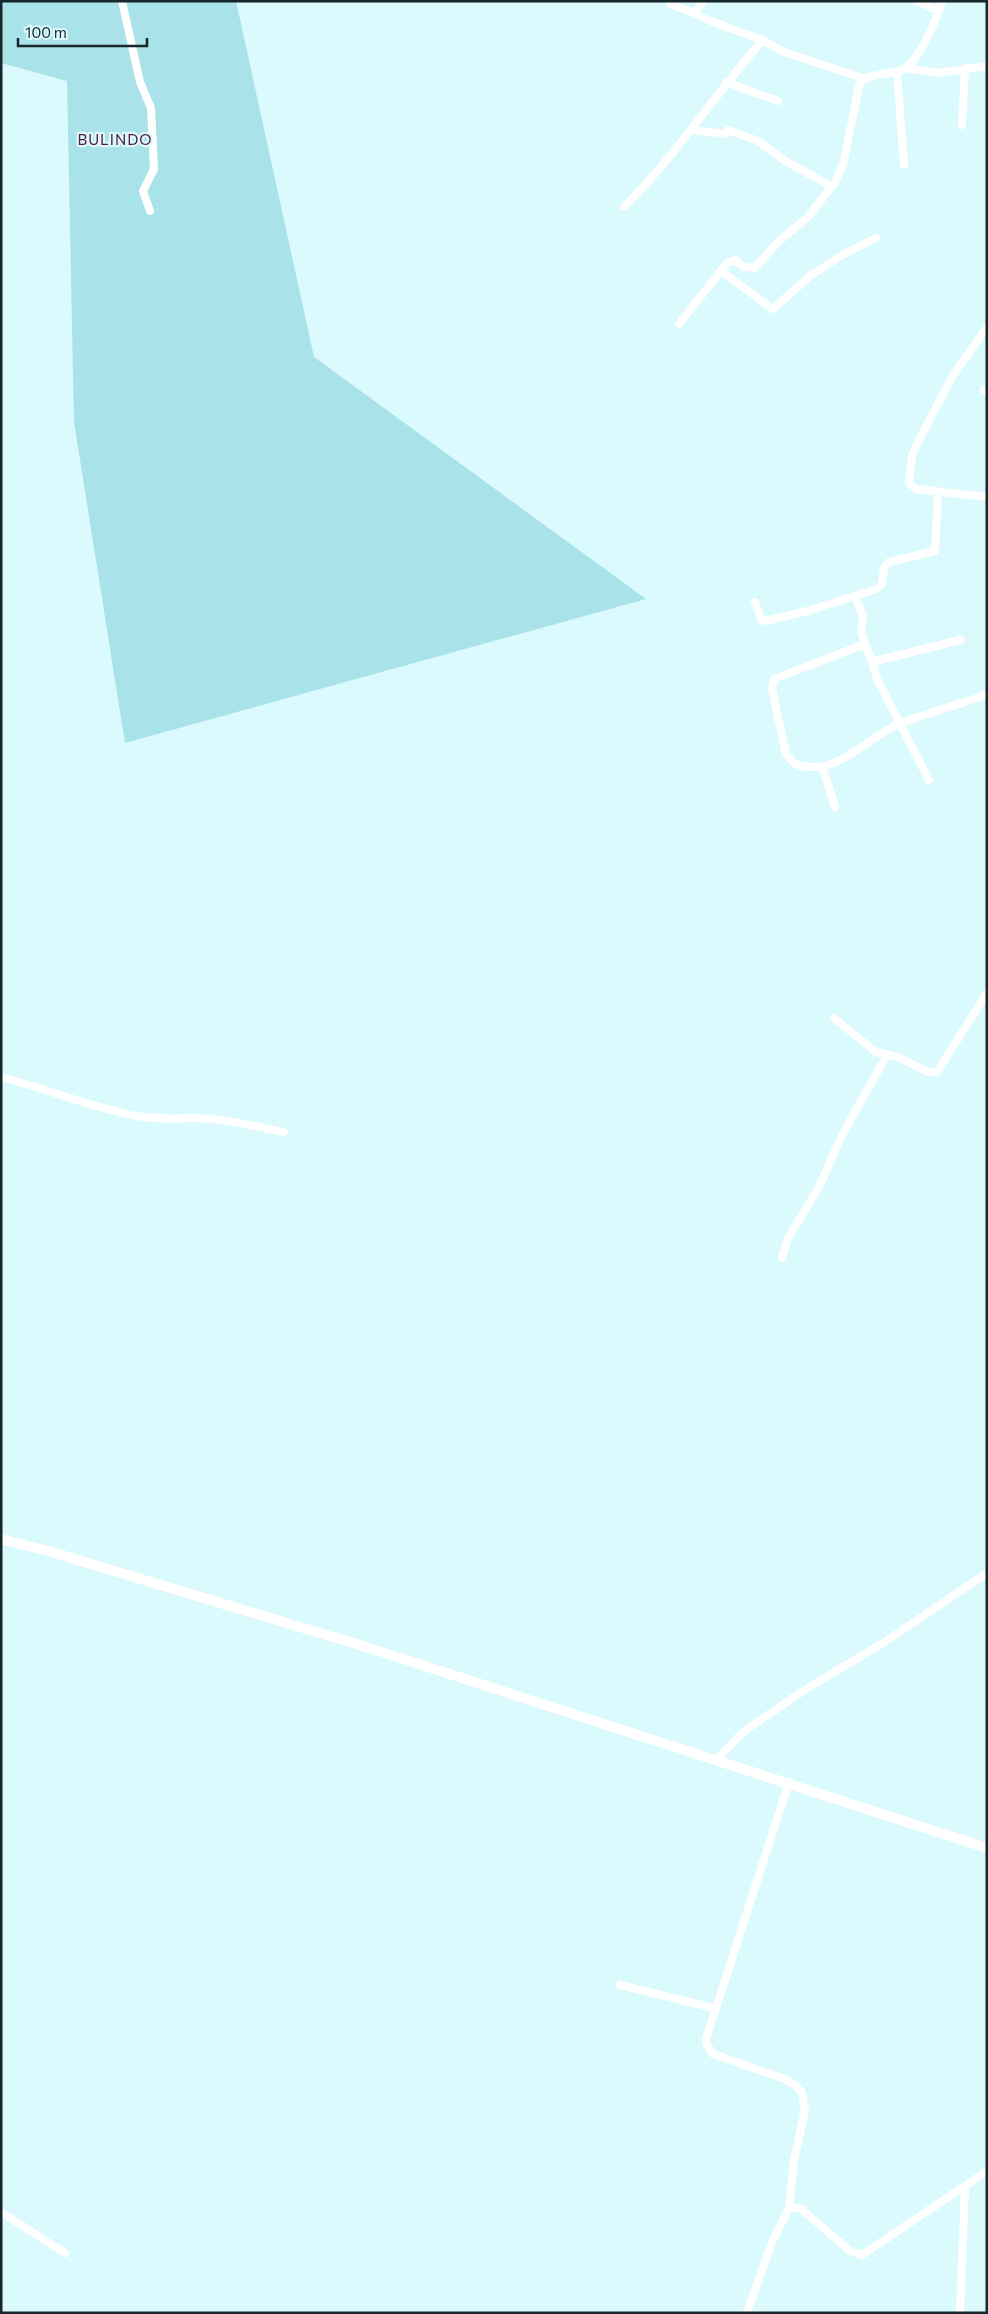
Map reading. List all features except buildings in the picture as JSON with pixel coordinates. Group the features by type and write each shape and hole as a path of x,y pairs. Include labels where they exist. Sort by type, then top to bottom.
{"street":[{"path":"122,1 140,82 151,108 154,170 143,191 150,211"},
{"path":"694,13 704,1"},
{"path":"917,1 938,11"},
{"path":"670,4 763,40 784,52 863,78 897,72 906,68 920,50 942,1"},
{"path":"624,207 646,185 692,130 726,82 763,40"},
{"path":"906,68 938,73 987,66"},
{"path":"962,125 965,68"},
{"path":"897,72 904,165"},
{"path":"679,324 727,263 735,260 748,268 754,268 778,242 808,217 831,186 843,165 860,82 863,78"},
{"path":"726,82 778,101"},
{"path":"692,130 724,134 728,130 758,141 786,162 831,186"},
{"path":"720,271 773,309 810,276 844,254 876,238"},
{"path":"987,327 952,378 916,444 912,456 909,483 916,489 938,493 987,497"},
{"path":"755,602 758,614 765,620 808,611 876,589 882,584 884,568 889,562 935,551 938,493"},
{"path":"855,597 863,616 861,632 877,679 929,780"},
{"path":"872,662 960,640"},
{"path":"865,644 778,676 772,684 786,754 795,764 801,767 822,766 848,757 879,734 900,724 987,694"},
{"path":"822,766 835,807"},
{"path":"834,1018 876,1052 898,1058 928,1072 937,1072 987,993"},
{"path":"782,1258 788,1238 819,1187 843,1133 887,1055"},
{"path":"1,1077 46,1089 89,1105 139,1116 175,1120 215,1119 284,1132"},
{"path":"1,1539 48,1551 298,1626 717,1759 987,1848"},
{"path":"717,1759 743,1732 806,1688 883,1643 987,1573"},
{"path":"747,2313 772,2242 789,2208 794,2160 805,2111 802,2092 795,2085 785,2079 713,2054 707,2046 706,2040 714,2008 788,1782"},
{"path":"620,1985 714,2008"},
{"path":"789,2208 800,2208 850,2251 862,2255 987,2171"},
{"path":"960,2313 965,2187"},
{"path":"1,2212 65,2253"}],"shaded area":[{"path":"1,1 236,1 314,357 646,599 125,743 74,422 67,81 1,63"}],"district":[{"name":"BULINDO","path":"115,140"}]}
